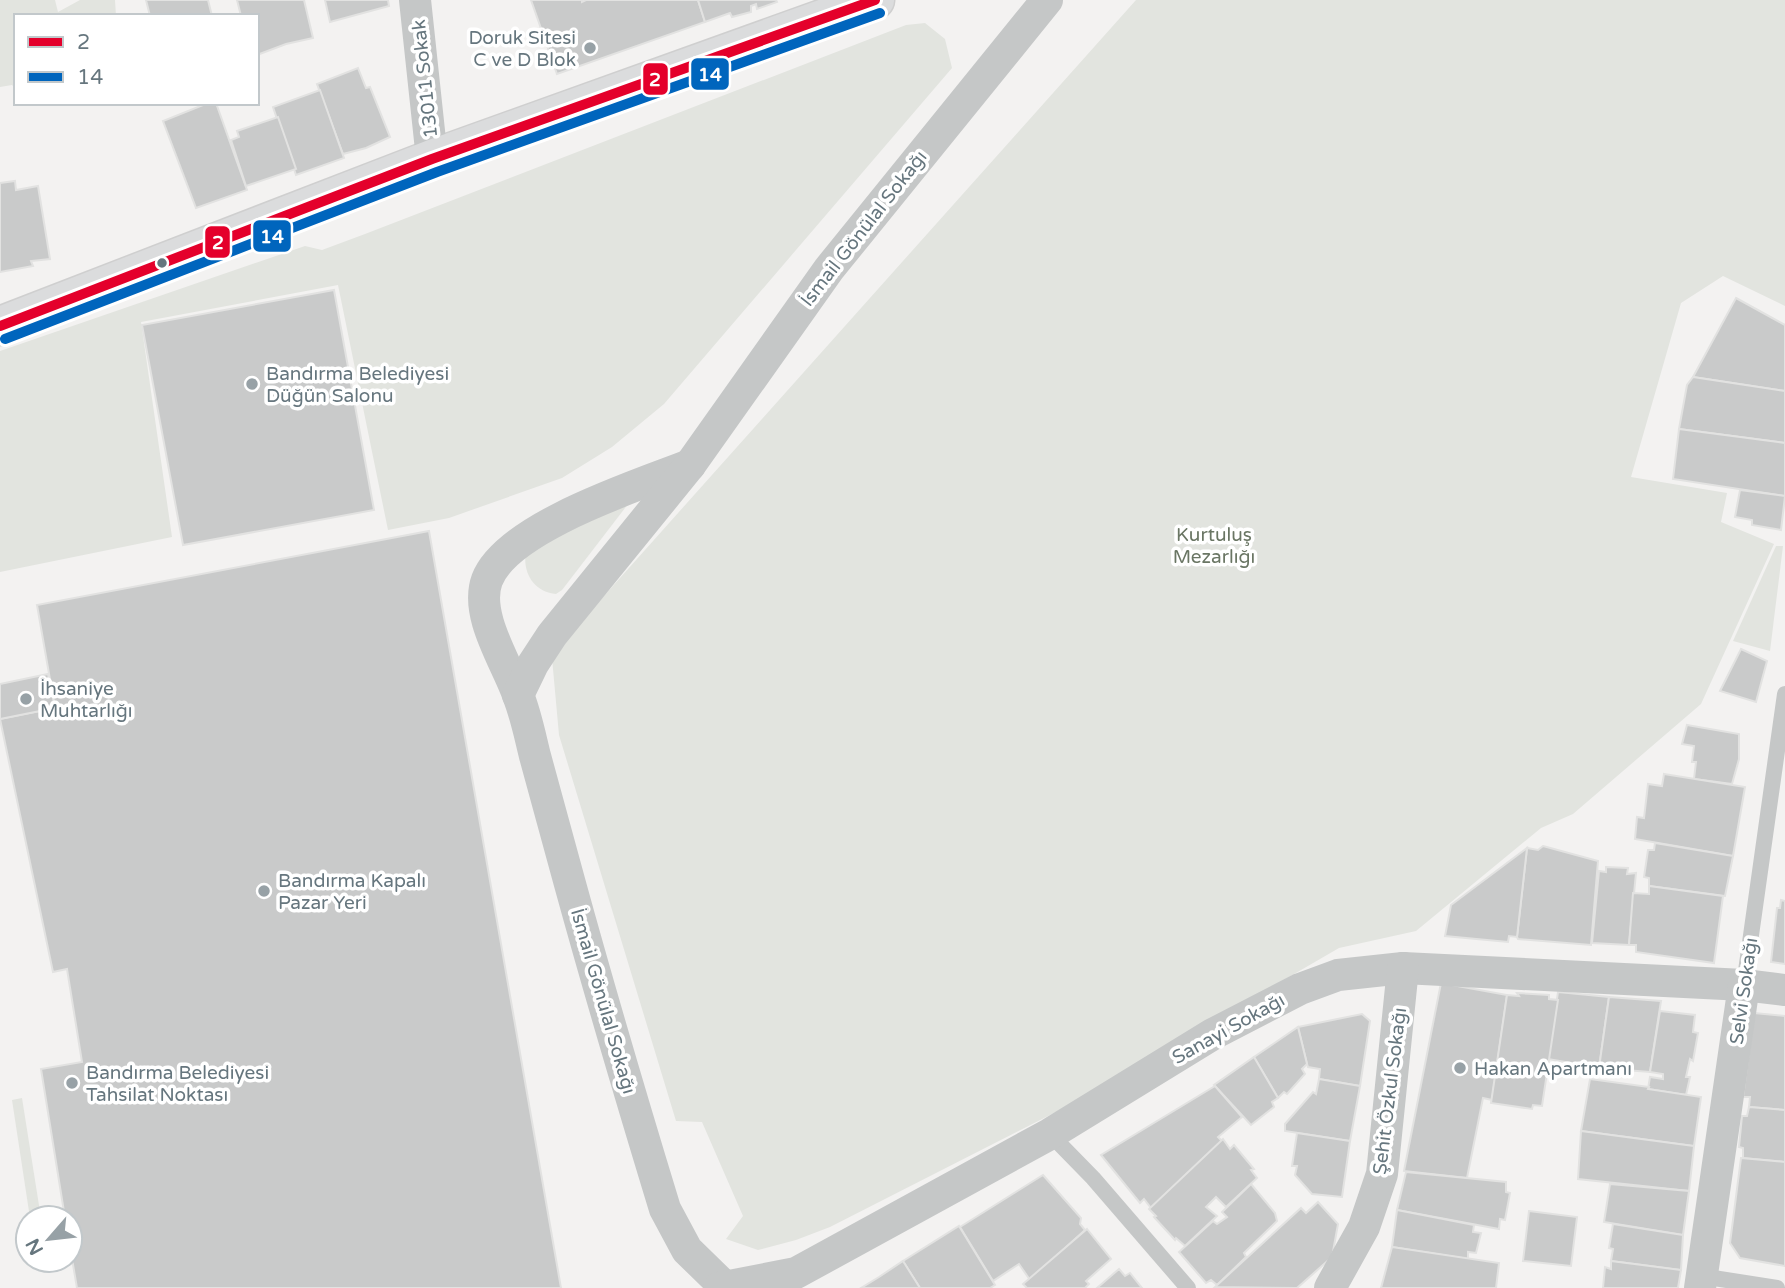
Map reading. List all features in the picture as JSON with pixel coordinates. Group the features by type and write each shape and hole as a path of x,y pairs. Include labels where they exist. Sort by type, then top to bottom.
{"main road":[{"path":"0,326 432,159 862,2"}],"street":[{"name":"13011 Sokak","path":"415,0 432,159"},
{"name":"İsmail Gönülal Sokağı","path":"518,695 533,664 552,635 690,465 829,268 1047,0"},
{"name":"İsmail Gönülal Sokağı","path":"690,465 584,507 528,536 508,551 495,566 487,581 485,597 491,632 518,695 665,1209 687,1250 723,1288"},
{"name":"Sanayi Sokağı","path":"723,1288 796,1273 1050,1134 1213,1034 1300,989 1338,975 1403,968 1744,985 1785,990"},
{"name":"Şehit Özkul Sokağı","path":"1331,1288 1364,1227 1381,1174 1403,968"},
{"name":"Selvi Sokağı","path":"1701,1282 1744,985"}],"lane":[{"name":"Selvi Sokağı","path":"1744,985 1785,694"},
{"path":"1050,1134 1093,1178 1188,1288"},
{"path":"1701,1282 1777,1288"}],"green space":[{"path":"0,0 55,0 58,12 80,0 115,0 116,14 14,14 14,87 0,87"},
{"name":"Kurtuluş Mezarlığı","path":"1136,0 1785,0 1785,306 1723,276 1681,303 1631,477 1727,493 1721,522 1774,544 1701,704 1573,814 1541,828 1416,931 1339,948 1056,1112 830,1227 758,1250 726,1239 743,1216 702,1122 676,1121 559,735 552,658 570,634"},
{"path":"925,23 945,39 952,68 664,404 612,447 562,478 449,518 388,530 338,285 141,322 172,537 0,572 0,351 305,246 322,250 906,25"},
{"path":"645,482 562,590 556,594 541,590 531,580 526,567 526,551"},
{"path":"1776,546 1783,546 1770,651 1733,641"},
{"path":"22,1098 39,1204 28,1204 12,1100"}],"building":[{"path":"146,0 208,0 212,14 150,14"},
{"path":"237,0 304,0 313,38 259,54 259,14 240,14"},
{"path":"325,0 388,0 389,6 330,22"},
{"name":"Doruk Sitesi C ve D Blok","path":"531,0 698,0 705,22 557,74"},
{"path":"698,0 777,2 757,9 756,4 751,6 751,12 732,17 730,13 705,22"},
{"path":"358,68 366,88 370,87 390,137 366,148 343,154 317,84"},
{"path":"320,90 344,158 296,175 273,107"},
{"path":"203,105 217,105 247,190 196,208 163,121"},
{"path":"278,117 296,169 246,186 231,140 239,137 237,131"},
{"path":"15,181 16,190 38,186 50,259 31,261 33,266 0,272 0,183"},
{"name":"Bandırma Belediyesi Düğün Salonu","path":"334,290 374,510 183,545 142,325"},
{"path":"1736,298 1785,325 1785,391 1693,377"},
{"path":"1693,377 1785,391 1785,443 1679,429 1687,385"},
{"path":"1679,429 1785,443 1785,496 1673,479"},
{"path":"1740,490 1785,496 1781,530 1752,525 1752,520 1735,517"},
{"name":"Bandırma Kapalı Pazar Yeri","path":"429,531 561,1288 77,1288 75,1274 84,1274 84,1204 63,1204 41,1069 82,1062 67,969 53,972 0,719 55,708 37,605"},
{"path":"1741,649 1767,661 1756,702 1720,691"},
{"path":"48,674 55,708 0,719 0,684"},
{"path":"1687,725 1739,734 1739,759 1732,784 1694,779 1694,746 1682,744"},
{"path":"1664,774 1745,787 1733,856 1635,839 1637,817 1644,818 1648,784 1662,786"},
{"path":"1655,843 1733,856 1725,896 1649,886 1649,878 1644,877 1648,850 1654,850"},
{"path":"1543,846 1598,861 1591,945 1517,937 1527,848 1538,850"},
{"path":"1527,848 1517,937 1509,936 1508,942 1445,936 1451,905"},
{"path":"1606,867 1628,868 1627,874 1636,873 1629,945 1592,943 1599,871 1606,872"},
{"path":"1649,886 1723,896 1714,963 1636,952 1636,945 1629,945 1633,893 1649,894"},
{"path":"1781,900 1785,901 1785,964 1771,962 1777,908 1780,908"},
{"name":"Hakan Apartmanı","path":"1441,983 1507,995 1492,1100 1483,1098 1467,1178 1404,1171"},
{"path":"1558,992 1609,997 1599,1068 1548,1059"},
{"path":"1517,993 1549,995 1549,999 1558,1000 1542,1106 1533,1105 1532,1109 1491,1103 1507,995 1519,996"},
{"path":"1609,997 1661,1001 1650,1072 1599,1068"},
{"path":"1660,1011 1695,1015 1693,1032 1698,1033 1693,1061 1690,1059 1686,1077 1690,1077 1686,1095 1648,1089 1650,1077 1663,1079 1663,1074 1650,1072"},
{"path":"1754,1013 1785,1016 1785,1110 1749,1107 1750,1097 1743,1097"},
{"path":"1362,1014 1370,1021 1360,1086 1319,1079 1320,1069 1308,1067 1298,1027"},
{"path":"1298,1027 1307,1064 1302,1069 1305,1074 1287,1094 1284,1092 1278,1098 1254,1057"},
{"path":"1254,1057 1278,1098 1272,1102 1274,1107 1251,1125 1214,1085"},
{"path":"1319,1079 1360,1086 1350,1141 1285,1131 1285,1124 1313,1092 1316,1094"},
{"path":"1590,1079 1701,1097 1694,1146 1581,1131"},
{"path":"1215,1086 1242,1117 1218,1137 1222,1141 1151,1208 1144,1199 1140,1203 1101,1155"},
{"path":"1749,1107 1785,1110 1785,1162 1743,1158 1743,1148 1739,1147 1742,1116 1747,1116"},
{"path":"1581,1131 1694,1146 1689,1191 1578,1179"},
{"path":"1297,1133 1350,1141 1342,1197 1312,1194 1295,1175 1297,1166 1292,1166"},
{"path":"1223,1139 1230,1149 1234,1145 1254,1169 1251,1170 1257,1178 1226,1207 1216,1197 1206,1207 1217,1216 1185,1246 1176,1238 1175,1240 1149,1209"},
{"path":"1741,1158 1785,1162 1785,1266 1740,1258 1730,1243"},
{"path":"1406,1172 1506,1182 1506,1192 1510,1193 1505,1220 1500,1219 1499,1229 1397,1210"},
{"path":"1043,1175 1081,1218 1080,1224 1085,1230 1030,1280 1019,1264 993,1281 960,1227"},
{"path":"1251,1184 1275,1213 1277,1221 1244,1253 1246,1257 1217,1285 1211,1280 1206,1283 1179,1252 1213,1221 1217,1224 1227,1217 1222,1212"},
{"path":"1610,1184 1689,1191 1683,1235 1604,1222"},
{"path":"1318,1202 1338,1224 1332,1257 1297,1288 1215,1287 1301,1208 1306,1213"},
{"path":"1397,1210 1474,1225 1473,1232 1481,1233 1476,1253 1468,1252 1468,1259 1392,1247"},
{"path":"1529,1211 1577,1217 1571,1266 1523,1261"},
{"path":"1613,1224 1683,1235 1681,1270 1611,1261 1613,1249 1609,1248"},
{"path":"959,1226 995,1285 990,1288 920,1288 903,1261"},
{"path":"1087,1229 1111,1259 1086,1281 1089,1284 1085,1288 1027,1288 1023,1284"},
{"path":"1392,1247 1499,1263 1496,1288 1381,1288"},
{"path":"903,1261 920,1288 861,1288 879,1277"},
{"path":"1611,1261 1681,1270 1678,1288 1603,1288 1605,1267 1611,1269"},
{"path":"1119,1269 1125,1276 1130,1273 1142,1288 1097,1288"}],"transit line":[{"name":"2","path":"0,326 432,159 875,0"},
{"name":"14","path":"5,339 437,172 880,13"}],"place":[{"name":"Doruk Sitesi C ve D Blok","path":"590,48"},
{"name":"Bandırma Belediyesi Düğün Salonu","path":"252,384"},
{"name":"İhsaniye Muhtarlığı","path":"26,699"},
{"name":"Bandırma Kapalı Pazar Yeri","path":"264,891"},
{"name":"Hakan Apartmanı","path":"1460,1068"},
{"name":"Bandırma Belediyesi Tahsilat Noktası","path":"72,1083"}]}
